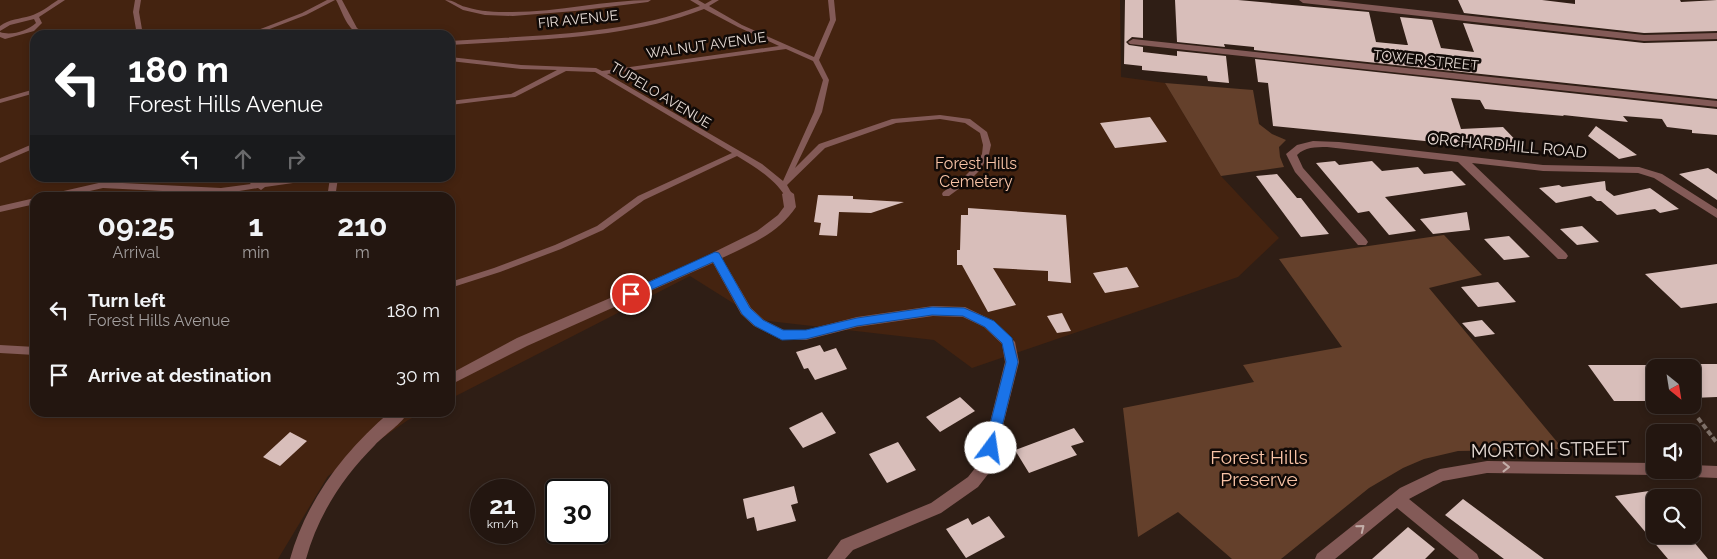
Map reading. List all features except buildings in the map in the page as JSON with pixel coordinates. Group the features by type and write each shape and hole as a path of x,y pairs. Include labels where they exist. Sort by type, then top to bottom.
{"street":[{"path":"1303,0 1638,37 1717,36"},
{"name":"TOWER STREET","path":"1133,42 1717,104"},
{"name":"ORCHARDHILL ROAD","path":"1362,242 1292,161 1291,154 1294,150 1312,145 1339,145 1543,168 1638,170 1658,176 1717,214"},
{"path":"1460,158 1562,256"},
{"path":"455,377 522,342 761,234 782,218 790,207 786,189"},
{"path":"715,256 746,311 759,323 782,335 806,335 857,322 932,311 964,312 990,324 1008,342 1012,362 987,465 973,482 936,508 847,546 834,559"},
{"path":"298,559 301,543 344,467 382,427 395,417"},
{"name":"MORTON STREET","path":"1323,559 1397,499 1414,487 1434,478 1472,468 1646,469"},
{"path":"1701,471 1717,472"},
{"path":"1397,499 1471,559"}],"lane":[{"path":"0,29 14,22 36,16 62,0"},
{"path":"138,0 136,12 139,30"},
{"path":"261,30 304,14 332,0"},
{"path":"339,0 356,30"},
{"path":"448,0 458,8 513,14 574,10 648,0"},
{"path":"693,0 740,26 816,60 826,80 818,112 786,189"},
{"name":"FIR AVENUE","path":"455,43 599,32 664,19 706,6 716,0"},
{"path":"816,60 833,20 831,0"},
{"path":"32,30 39,23 36,16"},
{"path":"0,34 5,37 30,31"},
{"name":"WALNUT AVENUE","path":"600,72 786,46"},
{"name":"TUPELO AVENUE","path":"455,60 521,67 596,70 759,166 786,189"},
{"path":"455,102 512,96 566,69"},
{"path":"0,101 30,92"},
{"path":"786,189 822,146 895,121 940,116 967,121 983,132 988,147 980,165 965,182 946,194"},
{"path":"0,161 30,147"},
{"path":"455,283 558,247 600,228 640,198 736,154"},
{"path":"103,185 107,182"},
{"path":"254,182 261,186"},
{"path":"72,192 103,185 221,192 288,182"},
{"path":"2,210 30,202"},
{"path":"0,349 30,351"}],"path":[{"path":"1698,418 1717,443"}],"green space":[{"name":"Forest Hills Cemetery","path":"0,0 1120,0 1121,77 1165,83 1221,176 1279,238 1238,277 972,368 934,340 760,320 690,276 455,396 455,192 30,192 30,417 414,417 328,476 278,559 0,559"},
{"path":"1165,83 1253,90 1259,124 1272,134 1286,140 1279,147 1284,167 1221,176"},
{"name":"Forest Hills Preserve","path":"1444,235 1482,275 1429,288 1563,449 1458,451 1424,459 1403,468 1369,488 1281,559 1232,559 1178,512 1138,537 1123,408 1254,382 1243,365 1342,347 1279,259"}],"route":[{"path":"631,294 715,256 746,311 759,323 782,335 806,335 857,322 932,311 964,312 990,324 1008,342 1012,362 991,448"}]}
